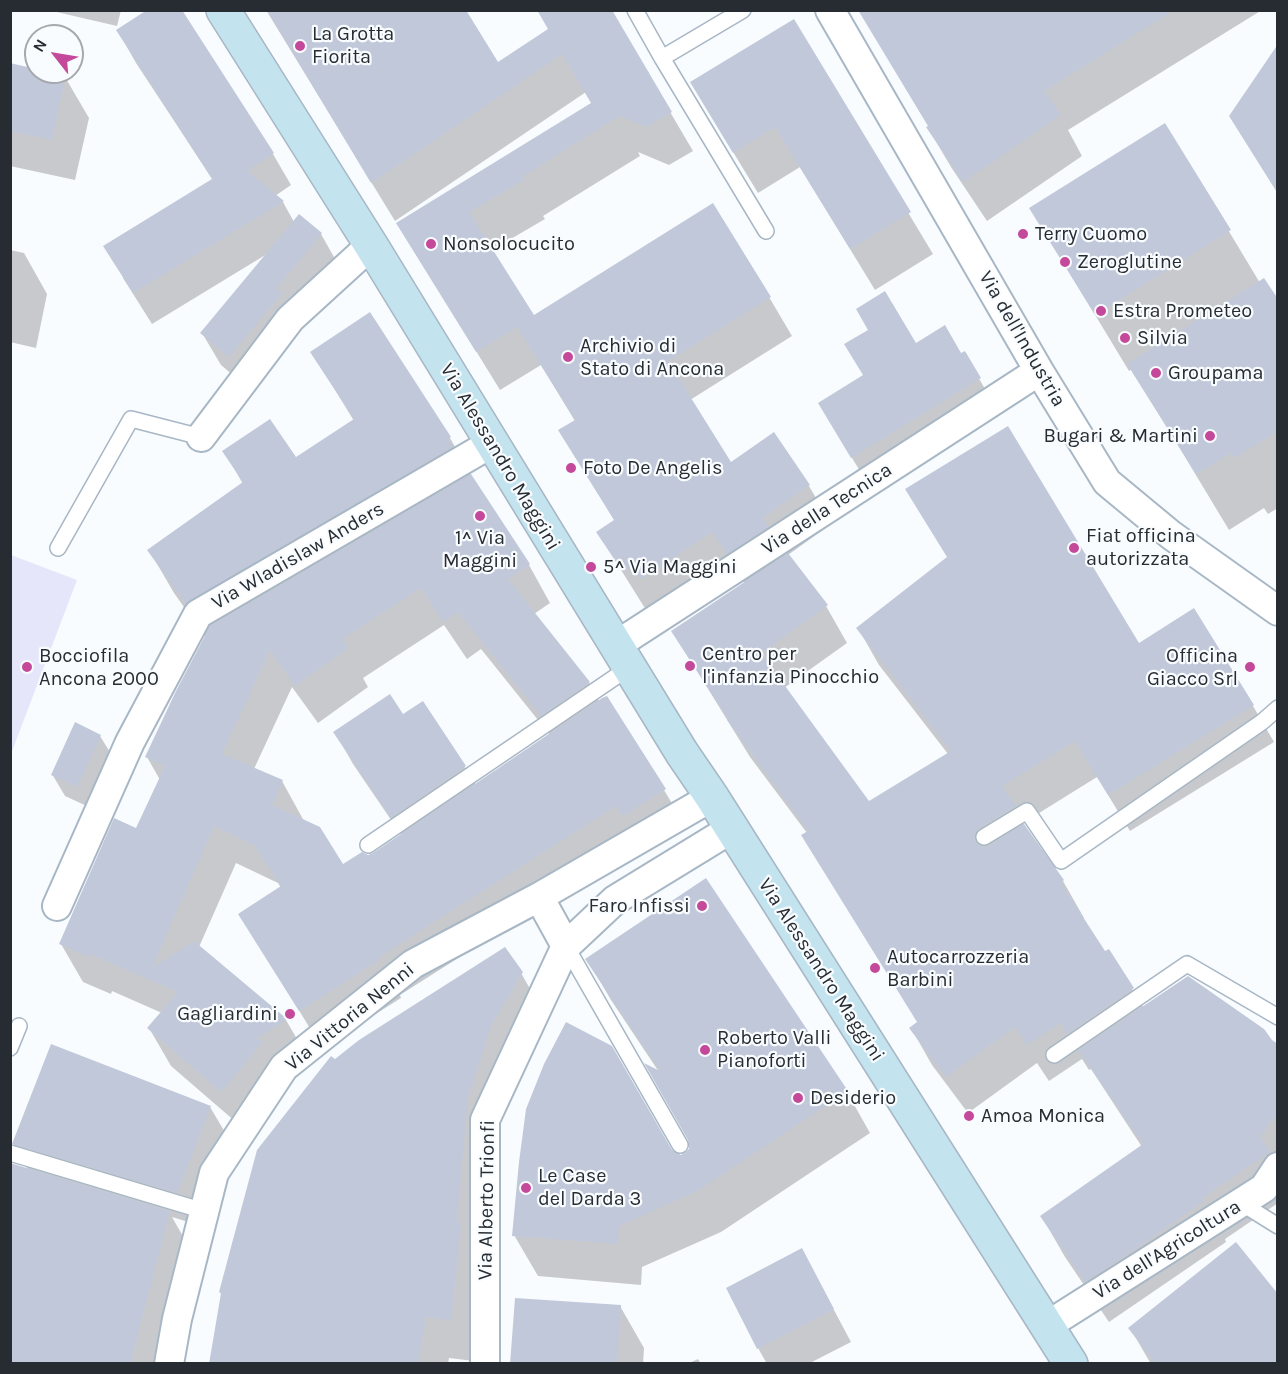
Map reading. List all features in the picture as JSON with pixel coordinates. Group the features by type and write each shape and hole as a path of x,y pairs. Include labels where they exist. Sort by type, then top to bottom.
{"main road":[{"name":"Via Alessandro Maggini","path":"223,10 371,245 682,753 1071,1364"}],"street":[{"name":"Via dell'Industria","path":"830,10 1039,371 1107,482 1171,535 1278,611"},
{"path":"201,437 290,319 371,245"},
{"name":"Via della Tecnica","path":"622,657 1039,371"},
{"name":"Via Wladislaw Anders","path":"57,906 130,742 198,614 492,443"},
{"name":"Via Vittoria Nenni","path":"169,1364 177,1319 214,1173 284,1067 413,964 539,897 712,797"},
{"path":"539,897 566,946 615,900 731,829"},
{"name":"Via Alberto Trionfi","path":"485,1364 485,1120 566,946"},
{"name":"Via dell'Agricoltura","path":"1048,1325 1264,1188 1278,1167"}],"lane":[{"path":"635,10 766,231"},
{"path":"662,58 743,10"},
{"path":"58,548 131,419 201,437"},
{"path":"368,844 622,657"},
{"path":"984,837 1027,811 1060,861 1262,722 1278,708"},
{"path":"566,946 680,1145"},
{"path":"1054,1055 1187,964 1278,1017"},
{"path":"10,1048 19,1026"},
{"path":"10,1153 204,1211"},
{"path":"1241,1203 1278,1227"}],"shaded area":[{"name":"Bocciofila Ancona 2000","path":"11,555 77,580 11,754"}],"building":[{"path":"147,10 182,10 274,153 247,171 284,201 133,293 103,246 212,179 116,30"},
{"path":"267,10 466,10 498,62 548,29 537,10 612,10 672,112 646,127 618,115 522,177 524,180 469,212 534,315 713,203 771,297 668,361 731,462 774,432 810,485 762,518 769,527 727,554 712,532 641,579 632,566 623,572 596,532 614,520 558,430 575,420 517,327 476,352 396,223 591,103 562,54 371,183"},
{"path":"858,10 1174,10 1044,91 1061,115 963,182 926,127 928,126"},
{"path":"794,19 911,212 850,249 775,127 733,153 690,82"},
{"path":"1278,44 1278,194 1229,116"},
{"path":"10,63 24,66 24,84 64,84 52,140 10,131"},
{"path":"1165,123 1231,230 1095,315 1029,208"},
{"path":"299,214 322,233 276,289 282,293 229,357 200,333"},
{"path":"1264,278 1278,299 1278,431 1234,458 1231,453 1196,474 1127,364"},
{"path":"885,291 916,343 945,325 961,353 965,351 981,378 851,458 818,403 863,375 844,344 868,330 856,309"},
{"path":"370,312 451,437 448,439 453,447 186,604 147,550 243,482 222,451 270,419 296,457 354,419 310,352"},
{"path":"1008,426 1139,643 1194,608 1254,705 1108,795 1075,741 1002,786 1016,806 978,829 974,837 976,843 984,847 988,846 1024,824 1064,880 1061,883 1105,951 1109,949 1134,988 1067,1034 1060,1023 1027,1045 1015,1027 946,1077 909,1028 917,1022 801,835 808,831 727,720 671,631 788,553 828,605 761,653 869,801 951,751 856,628 947,557 905,489"},
{"path":"471,474 530,564 508,579 590,682 541,716 458,612 443,622 421,588 342,639 348,648 295,686 270,650 222,754 283,780 272,805 320,827 343,864 362,852 368,855 373,853 607,696 666,789 623,816 616,806 379,957 381,959 299,1011 238,914 281,886 254,845 214,826 152,968 194,941 287,1019 256,1039 264,1041 221,1092 147,1028 178,992 90,954 89,957 59,944 114,818 136,828 165,766 145,757 210,626"},
{"path":"390,694 403,714 423,701 466,766 391,818 333,732"},
{"path":"75,722 101,735 77,787 51,775"},
{"path":"706,878 848,1091 697,1191 619,1226 618,1244 512,1236 526,1109 544,1064 566,1022 612,1046 672,1150 681,1155 689,1149 688,1140 644,1063 660,1071 585,959"},
{"path":"505,947 523,972 492,1024 468,1097 457,1220 461,1224 451,1320 426,1317 418,1364 209,1364 221,1293 219,1292 257,1150 331,1056 335,1059 359,1040"},
{"path":"1188,976 1264,1029 1278,1044 1278,1112 1260,1137 1270,1152 1202,1198 1204,1201 1085,1282 1040,1216 1143,1144 1078,1050"},
{"path":"51,1044 211,1106 177,1193 12,1144"},
{"path":"10,1163 170,1211 130,1364 10,1364"},
{"path":"1236,1242 1278,1294 1278,1364 1156,1364 1128,1328"},
{"path":"802,1248 834,1309 757,1349 726,1288"},
{"path":"515,1298 621,1305 617,1364 510,1364"}],"place":[{"name":"La Grotta Fiorita","path":"300,46"},
{"name":"Terry Cuomo","path":"1023,234"},
{"name":"Nonsolocucito","path":"431,244"},
{"name":"Zeroglutine","path":"1065,262"},
{"name":"Estra Prometeo","path":"1101,311"},
{"name":"Silvia","path":"1125,338"},
{"name":"Archivio di Stato di Ancona","path":"568,357"},
{"name":"Groupama","path":"1156,373"},
{"name":"Bugari & Martini","path":"1210,436"},
{"name":"Foto De Angelis","path":"571,468"},
{"name":"1^ Via Maggini","path":"480,516"},
{"name":"Fiat officina autorizzata","path":"1074,548"},
{"name":"5^ Via Maggini","path":"591,567"},
{"name":"Centro per l'infanzia Pinocchio","path":"690,666"},
{"name":"Bocciofila Ancona 2000","path":"27,667"},
{"name":"Officina Giacco Srl","path":"1250,667"},
{"name":"Faro Infissi","path":"702,906"},
{"name":"Autocarrozzeria Barbini","path":"875,968"},
{"name":"Gagliardini","path":"290,1014"},
{"name":"Roberto Valli Pianoforti","path":"705,1050"},
{"name":"Desiderio","path":"798,1098"},
{"name":"Amoa Monica","path":"969,1116"},
{"name":"Le Case del Darda 3","path":"526,1188"}]}
